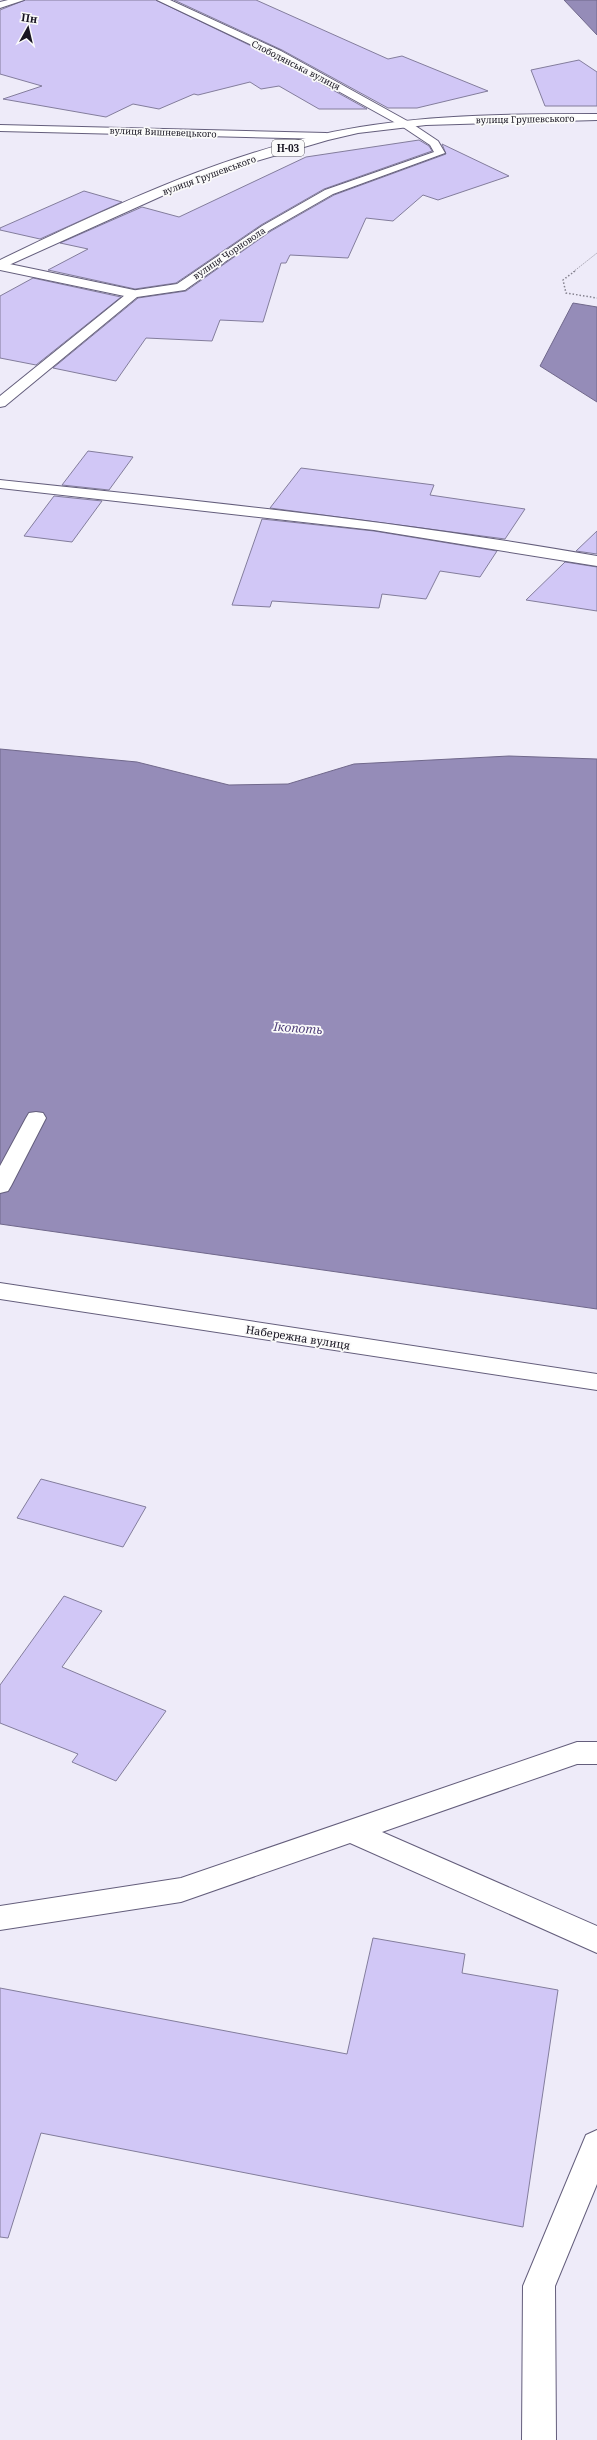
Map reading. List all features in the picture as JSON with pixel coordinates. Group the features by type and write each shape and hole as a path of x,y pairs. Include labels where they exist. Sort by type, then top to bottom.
{"street":[{"path":"0,5 20,0"},
{"name":"Слободянська вулиця","path":"162,0 277,53 407,125"},
{"name":"вулиця Грушевського","path":"0,265 84,224 168,190 248,160 326,136 450,121 597,117"},
{"name":"вулиця Чорновола","path":"0,403 121,302 134,294 162,292 181,287 266,228 329,192 440,153 434,143 407,125"},
{"name":"вулиця Вишневецького","path":"0,128 326,136"},
{"path":"0,265 134,294"},
{"path":"0,484 386,527 512,546 597,562"},
{"path":"0,1186 36,1118"},
{"name":"Набережна вулиця","path":"0,1291 597,1382"},
{"path":"0,1918 181,1890 577,1754 597,1753"},
{"path":"351,1832 597,1940"},
{"path":"539,2440 539,2286 597,2145"}],"path":[{"path":"597,253 563,280 566,293 597,298"}],"water":[{"path":"564,0 597,0 597,35"},
{"path":"573,303 597,307 597,402 540,366"},
{"name":"Ікопоть","path":"0,749 137,762 229,785 288,784 354,764 509,756 597,759 597,1309 0,1224"}],"building":[{"path":"25,0 156,0 272,56 367,109 319,109 279,86 261,89 250,82 198,95 194,94 159,109 133,104 106,117 3,99 42,86 0,74 0,10"},
{"path":"174,0 256,0 388,59 402,56 488,91 417,108 388,108 282,50"},
{"path":"579,60 597,72 597,106 545,106 531,70"},
{"path":"419,140 429,146 432,151 324,189 261,225 176,283 135,289 48,270 88,249 60,243 142,207 179,217 306,157"},
{"path":"442,144 509,176 438,200 423,195 393,221 366,218 348,258 290,255 286,263 281,263 263,322 220,320 212,341 146,338 116,381 53,368 138,298 186,291 271,231 334,195 446,154"},
{"path":"84,191 122,202 40,239 0,230 0,228"},
{"path":"33,278 121,297 36,365 0,358 0,296"},
{"path":"88,451 133,457 109,490 62,485"},
{"path":"301,468 434,485 430,495 525,509 505,539 270,508"},
{"path":"54,496 102,501 72,542 24,536"},
{"path":"262,519 374,531 497,551 480,577 440,571 426,599 382,594 379,608 272,601 270,607 232,605"},
{"path":"597,531 597,554 576,551"},
{"path":"565,562 597,567 597,611 526,600"},
{"path":"41,1479 146,1507 123,1547 17,1518"},
{"path":"64,1596 102,1611 62,1667 166,1711 116,1781 72,1762 78,1754 0,1723 0,1685"},
{"path":"373,1938 465,1954 462,1973 558,1990 523,2227 41,2133 8,2238 0,2237 0,1988 347,2054"}]}
